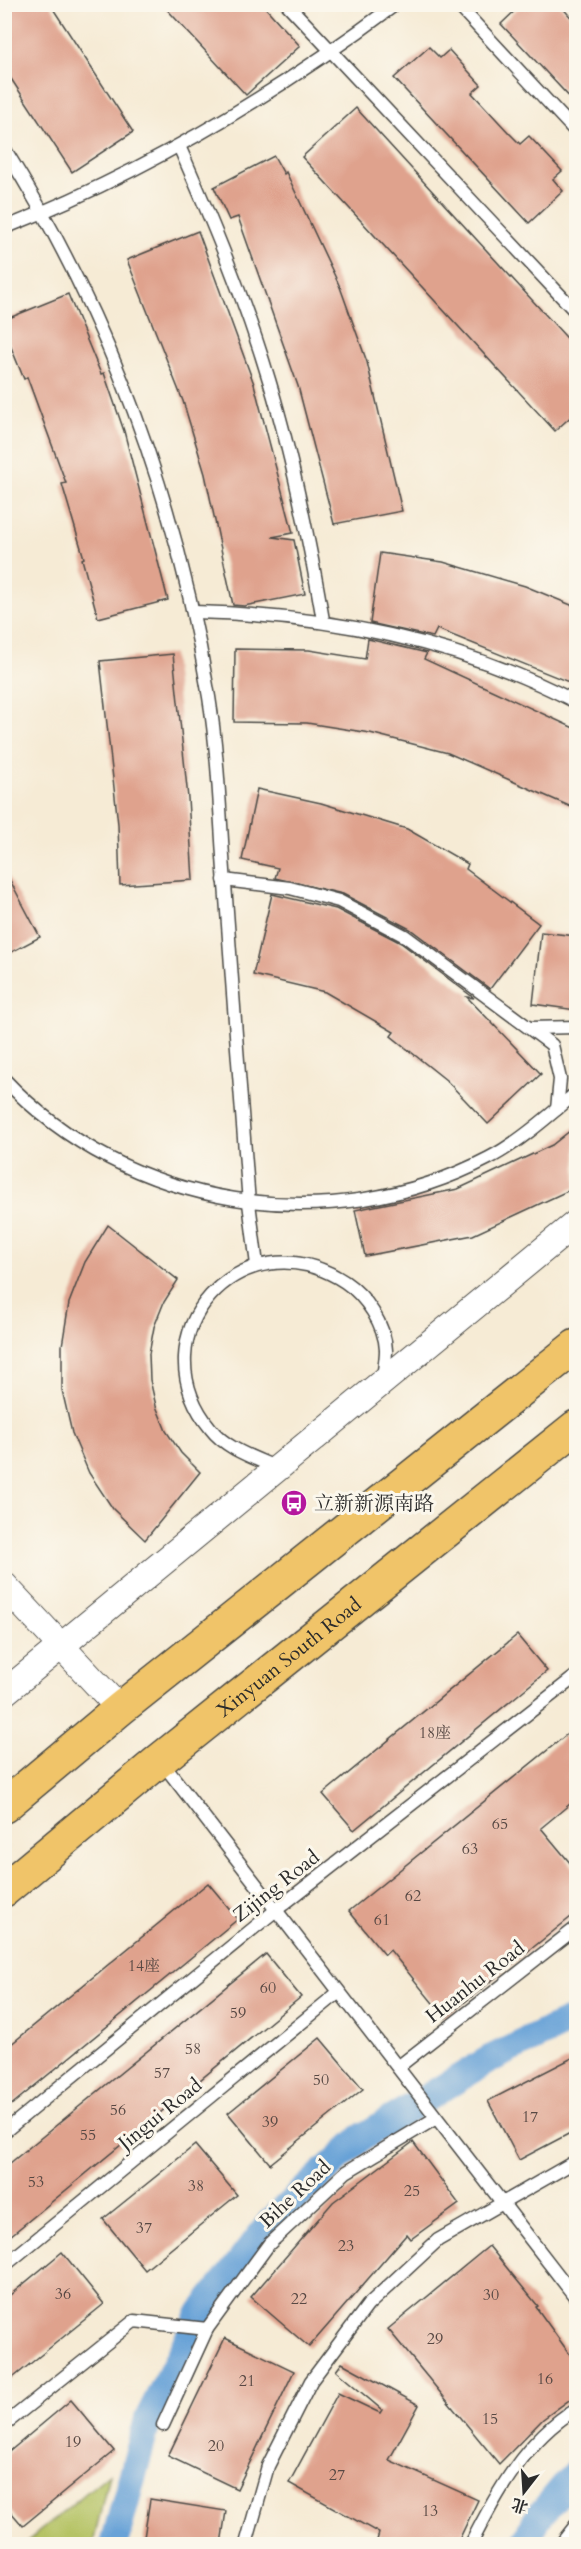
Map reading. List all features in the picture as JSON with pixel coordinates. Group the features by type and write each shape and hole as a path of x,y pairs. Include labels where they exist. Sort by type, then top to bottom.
{"main road":[{"path":"4,1806 120,1709 576,1346"},
{"name":"Xinyuan South Road","path":"4,1890 160,1760 576,1428"}],"street":[{"path":"4,1693 576,1223"},
{"path":"4,1585 120,1709"}],"lane":[{"path":"287,4 576,312"},
{"path":"4,228 45,212 179,146 333,52 396,4"},
{"path":"457,4 576,132"},
{"path":"179,146 235,279 269,380 291,459 309,539 322,620"},
{"path":"4,148 45,212 83,286 134,407 174,531 194,612 219,778 224,880 249,1203 257,1265"},
{"path":"194,612 260,613 322,620 401,636 478,659 576,702"},
{"path":"224,880 290,888 339,901 405,936 552,1045 560,1078 557,1109"},
{"path":"531,1028 576,1027"},
{"path":"4,1079 28,1104 94,1152 169,1185 249,1203 332,1205 414,1190 490,1158 576,1093"},
{"path":"277,1468 239,1451 212,1431 193,1402 185,1369 188,1335 202,1304 226,1280 257,1265 292,1262 326,1269 355,1288 376,1316 386,1349 383,1382"},
{"name":"Zijing Road","path":"4,2132 276,1910 576,1676"},
{"path":"160,1760 576,2298"},
{"name":"Huanhu Road","path":"398,2067 576,1928"},
{"name":"Jingui Road","path":"4,2266 339,1992"},
{"name":"Bihe Road","path":"164,2426 207,2330 269,2244 346,2172 436,2118"},
{"path":"246,2544 268,2466 311,2381 377,2297 438,2240 576,2161"},
{"path":"4,2425 135,2321 207,2330"},
{"path":"471,2544 495,2495 529,2451 576,2409"},
{"path":"561,2544 576,2525"}],"green space":[{"path":"109,2474 93,2544 24,2544"}],"building":[{"path":"4,4 50,4 133,132 72,172 4,68"},
{"path":"162,4 262,4 300,46 246,95"},
{"path":"522,4 559,4 576,23 576,104 501,24"},
{"path":"429,47 440,58 449,50 481,85 472,93 509,133 520,144 529,136 562,171 553,179 563,191 529,223 394,78"},
{"path":"356,108 576,348 576,412 555,431 302,157"},
{"path":"274,156 284,174 286,172 340,287 367,362 402,511 334,524 298,386 238,217 229,220 214,187"},
{"path":"198,231 254,384 293,533 272,537 294,540 305,594 244,606 233,605 205,474 183,401 127,260"},
{"path":"68,294 101,374 104,373 124,431 168,600 98,618 82,559 84,558 62,484 66,483 27,377 24,379 4,330 4,320"},
{"path":"380,553 443,562 525,586 576,607 576,685 437,629 433,637 370,623"},
{"path":"368,639 427,653 424,659 576,729 576,809 448,753 370,733 307,723 234,722 235,649 309,650 365,659"},
{"path":"173,654 188,798 193,880 120,885 118,824 100,661"},
{"path":"257,789 321,803 407,829 468,864 466,869 539,924 490,989 410,929 343,894 275,878 278,868 242,860"},
{"path":"4,869 40,937 4,956"},
{"path":"272,894 336,909 401,943 474,998 467,997 541,1074 488,1124 446,1080 391,1036 394,1032 325,992 253,975"},
{"path":"541,932 576,936 576,1010 533,1004"},
{"path":"576,1126 576,1187 473,1235 365,1256 355,1210 458,1189 552,1145"},
{"path":"108,1225 178,1280 164,1302 154,1327 149,1354 150,1380 156,1406 166,1431 181,1453 200,1472 145,1540 113,1509 89,1473 72,1433 62,1390 62,1346 69,1303 85,1262"},
{"path":"517,1635 547,1671 354,1830 323,1794"},
{"path":"576,1727 576,1799 541,1828 576,1870 576,1913 445,2018 390,1950 385,1955 349,1911"},
{"path":"208,1883 238,1919 4,2111 4,2050"},
{"path":"266,1954 301,1997 4,2241 4,2168"},
{"path":"320,2038 363,2089 270,2164 228,2113"},
{"path":"576,2056 576,2130 519,2160 488,2101"},
{"path":"413,2142 459,2204 411,2239 407,2234 309,2347 251,2297 333,2202"},
{"path":"195,2145 237,2195 145,2270 103,2219"},
{"path":"489,2246 538,2306 536,2307 576,2363 576,2395 543,2419 499,2464 388,2329"},
{"path":"62,2252 104,2304 4,2385 4,2300"},
{"path":"225,2338 294,2371 237,2489 168,2456"},
{"path":"342,2363 419,2405 389,2460 478,2500 457,2544 376,2544 379,2533 289,2483 338,2393 380,2413 382,2410 336,2371"},
{"path":"71,2400 114,2451 23,2526 4,2504 4,2456"},
{"path":"150,2499 226,2511 221,2544 143,2544"}],"waterway":[{"path":"114,2544 148,2419 201,2313 273,2219 361,2138 490,2059 576,2018"},
{"path":"524,2544 536,2520 576,2472"}],"place":[{"name":"立新新源南路","path":"294,1503"}]}
